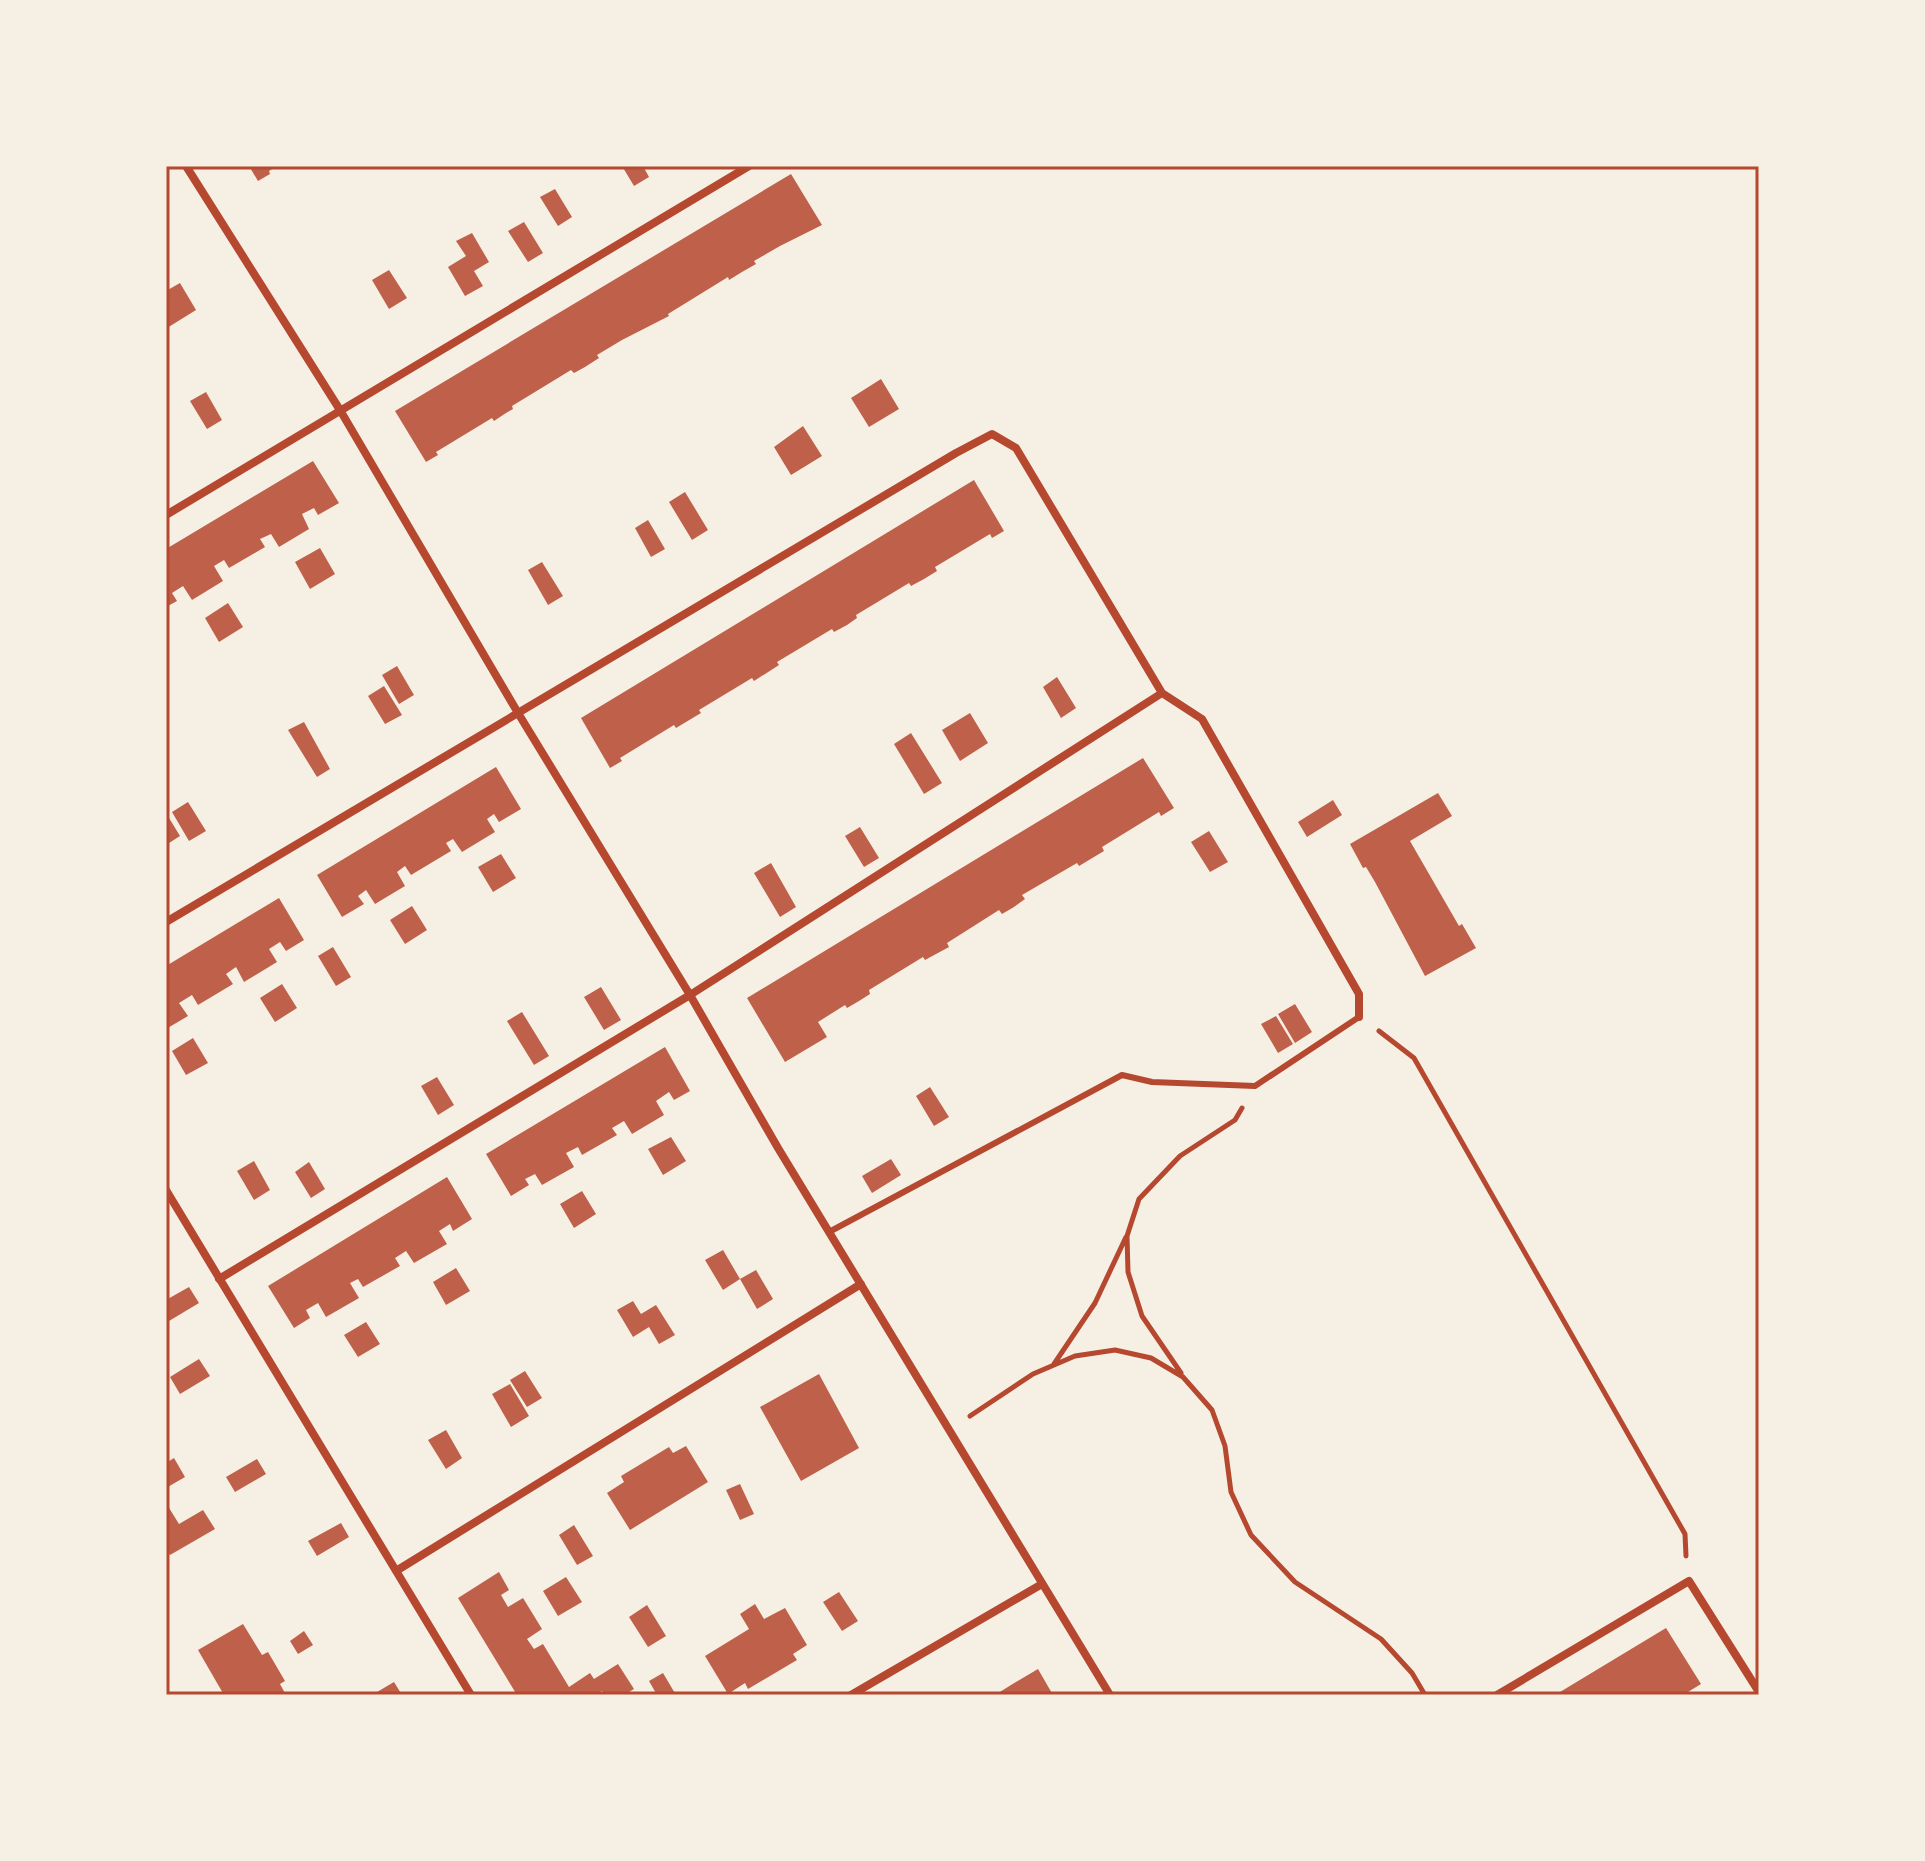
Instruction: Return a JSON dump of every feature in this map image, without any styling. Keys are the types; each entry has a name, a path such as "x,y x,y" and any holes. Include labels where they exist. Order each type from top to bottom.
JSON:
{"street":[{"path":"186,166 340,410 518,713 1110,1695"},
{"path":"166,515 749,166"},
{"path":"166,922 992,434 1016,448 1162,693 1202,719 1359,994 1359,1017"},
{"path":"219,1279 690,995 1162,693"},
{"path":"166,1190 471,1695"},
{"path":"396,1571 861,1284"},
{"path":"1497,1695 1689,1581 1759,1692"},
{"path":"851,1695 1042,1584"}],"lane":[{"path":"829,1232 1122,1075 1152,1082 1255,1086 1359,1017"}],"path":[{"path":"1359,1017 1414,1058 1685,1534 1689,1581"},
{"path":"1053,1366 1095,1303 1127,1236 1139,1199 1180,1156 1235,1120 1255,1086"},
{"path":"1127,1236 1128,1272 1142,1316 1183,1377 1212,1410 1225,1446 1231,1492 1251,1535 1295,1582 1381,1639 1412,1673 1425,1695"},
{"path":"949,1430 1033,1374 1075,1356 1115,1350 1151,1358 1183,1377"}],"building":[{"path":"249,166 277,166 258,181"},
{"path":"622,166 643,166 649,177 634,186"},
{"path":"791,174 822,225 780,246 754,261 756,264 729,280 728,277 669,316 622,340 597,355 599,358 585,367 574,373 571,370 512,406 513,409 494,421 492,418 436,452 438,455 426,462 395,411"},
{"path":"555,189 572,217 558,226 540,197"},
{"path":"524,222 543,253 528,262 508,231"},
{"path":"472,233 489,262 474,271 483,286 465,296 448,267 466,256 456,241"},
{"path":"389,270 407,298 389,309 372,280"},
{"path":"180,283 196,310 167,328 166,291"},
{"path":"881,379 899,409 869,427 851,398"},
{"path":"206,392 222,420 207,429 190,401"},
{"path":"803,426 822,456 791,475 774,447"},
{"path":"313,461 339,503 318,515 314,508 302,514 309,529 279,547 271,534 260,539 265,547 229,568 224,560 214,566 223,581 192,600 183,586 172,593 177,601 166,607 166,549"},
{"path":"974,480 1004,531 992,538 990,534 935,567 937,571 924,579 911,586 909,583 856,615 857,618 847,625 834,632 832,629 777,662 779,665 754,681 752,678 676,728 674,725 620,758 622,761 610,768 581,718"},
{"path":"685,492 708,530 692,540 669,502"},
{"path":"648,520 665,549 651,557 635,528"},
{"path":"320,548 335,574 310,589 295,562"},
{"path":"542,562 563,596 548,605 528,570"},
{"path":"228,603 243,627 219,642 205,618"},
{"path":"397,666 414,695 399,704 382,675"},
{"path":"1057,677 1076,708 1061,718 1043,687"},
{"path":"384,686 402,715 385,724 368,696"},
{"path":"970,713 988,743 960,761 942,730"},
{"path":"304,722 330,769 317,777 288,730"},
{"path":"911,733 942,783 924,794 894,744"},
{"path":"1143,758 1174,808 1161,816 1159,812 1102,847 1104,851 1022,895 1025,899 1014,907 1002,914 999,910 947,943 949,947 925,960 923,957 869,990 870,994 859,1001 847,1008 845,1005 818,1022 827,1037 785,1062 747,998"},
{"path":"496,767 521,809 499,822 494,814 487,819 495,832 462,852 453,839 446,843 451,851 411,875 405,866 397,872 405,886 375,904 366,890 358,896 364,904 342,917 317,875"},
{"path":"1438,793 1452,816 1410,841 1459,926 1462,924 1476,948 1425,976 1375,882 1350,844"},
{"path":"1333,800 1342,815 1307,837 1298,822"},
{"path":"188,802 206,831 189,841 172,812"},
{"path":"166,813 180,836 166,845"},
{"path":"860,827 879,858 864,867 845,836"},
{"path":"1209,831 1228,862 1210,872 1191,842"},
{"path":"501,854 516,878 493,892 478,867"},
{"path":"771,863 796,907 780,917 754,873"},
{"path":"279,898 304,940 286,951 280,942 269,949 277,962 244,982 236,967 226,974 233,984 198,1005 192,995 179,1003 188,1016 166,1029 166,966"},
{"path":"412,906 427,930 405,944 390,920"},
{"path":"333,947 351,977 336,986 318,956"},
{"path":"282,984 297,1008 275,1022 260,998"},
{"path":"601,987 621,1020 604,1030 584,997"},
{"path":"1295,1004 1312,1032 1295,1043 1278,1014"},
{"path":"522,1012 549,1056 534,1065 507,1021"},
{"path":"1276,1016 1293,1044 1278,1053 1261,1024"},
{"path":"193,1038 208,1063 186,1075 172,1051"},
{"path":"665,1047 690,1091 674,1100 669,1092 656,1101 664,1115 632,1134 624,1121 612,1128 617,1135 582,1155 578,1147 566,1153 574,1167 542,1185 535,1174 525,1179 529,1185 511,1196 486,1154"},
{"path":"437,1077 454,1105 438,1115 421,1086"},
{"path":"930,1087 949,1117 934,1126 916,1096"},
{"path":"671,1137 686,1161 663,1175 648,1149"},
{"path":"891,1159 901,1175 872,1193 862,1176"},
{"path":"254,1161 270,1190 254,1200 237,1171"},
{"path":"309,1162 325,1189 311,1198 295,1172"},
{"path":"447,1177 472,1219 453,1231 450,1224 439,1231 447,1244 414,1263 406,1251 395,1258 400,1266 363,1287 358,1279 350,1283 359,1298 326,1317 318,1303 306,1310 310,1318 294,1328 268,1286"},
{"path":"582,1191 596,1214 574,1228 560,1204"},
{"path":"723,1250 740,1279 723,1290 705,1260"},
{"path":"456,1268 470,1291 446,1305 433,1282"},
{"path":"756,1270 773,1299 757,1309 740,1279"},
{"path":"189,1287 199,1303 169,1321 166,1300"},
{"path":"633,1301 641,1314 656,1305 675,1335 659,1344 649,1327 633,1337 617,1310"},
{"path":"366,1322 380,1344 358,1357 344,1335"},
{"path":"199,1359 210,1376 180,1394 170,1377"},
{"path":"525,1371 542,1398 527,1407 510,1380"},
{"path":"819,1374 859,1448 801,1481 760,1407"},
{"path":"510,1384 529,1416 511,1427 492,1394"},
{"path":"446,1430 462,1458 446,1469 428,1440"},
{"path":"686,1446 708,1482 630,1530 607,1493 624,1482 621,1476 669,1447 673,1453"},
{"path":"174,1458 185,1477 166,1488 166,1463"},
{"path":"257,1459 266,1474 235,1492 226,1477"},
{"path":"740,1484 754,1514 740,1520 726,1490"},
{"path":"166,1503 179,1524 203,1510 215,1529 170,1555 166,1549"},
{"path":"341,1523 349,1537 317,1556 308,1541"},
{"path":"574,1525 593,1556 577,1565 559,1535"},
{"path":"499,1572 509,1590 501,1595 508,1607 523,1598 542,1629 527,1639 534,1649 543,1644 569,1687 590,1673 594,1679 618,1664 634,1689 624,1695 605,1695 602,1691 595,1695 517,1695 458,1598"},
{"path":"566,1577 582,1602 558,1616 543,1591"},
{"path":"839,1592 858,1621 842,1631 823,1602"},
{"path":"755,1604 764,1619 785,1608 807,1645 793,1654 797,1660 748,1689 745,1683 728,1694 705,1656 749,1629 740,1614"},
{"path":"647,1605 666,1636 648,1647 629,1617"},
{"path":"243,1624 262,1655 268,1652 285,1681 280,1684 286,1695 224,1695 198,1650"},
{"path":"1666,1628 1701,1684 1683,1695 1555,1695"},
{"path":"304,1631 313,1645 298,1654 290,1641"},
{"path":"1038,1669 1053,1695 995,1695 1011,1685"},
{"path":"663,1673 676,1695 657,1695 649,1681"},
{"path":"394,1682 402,1695 372,1695"}]}
